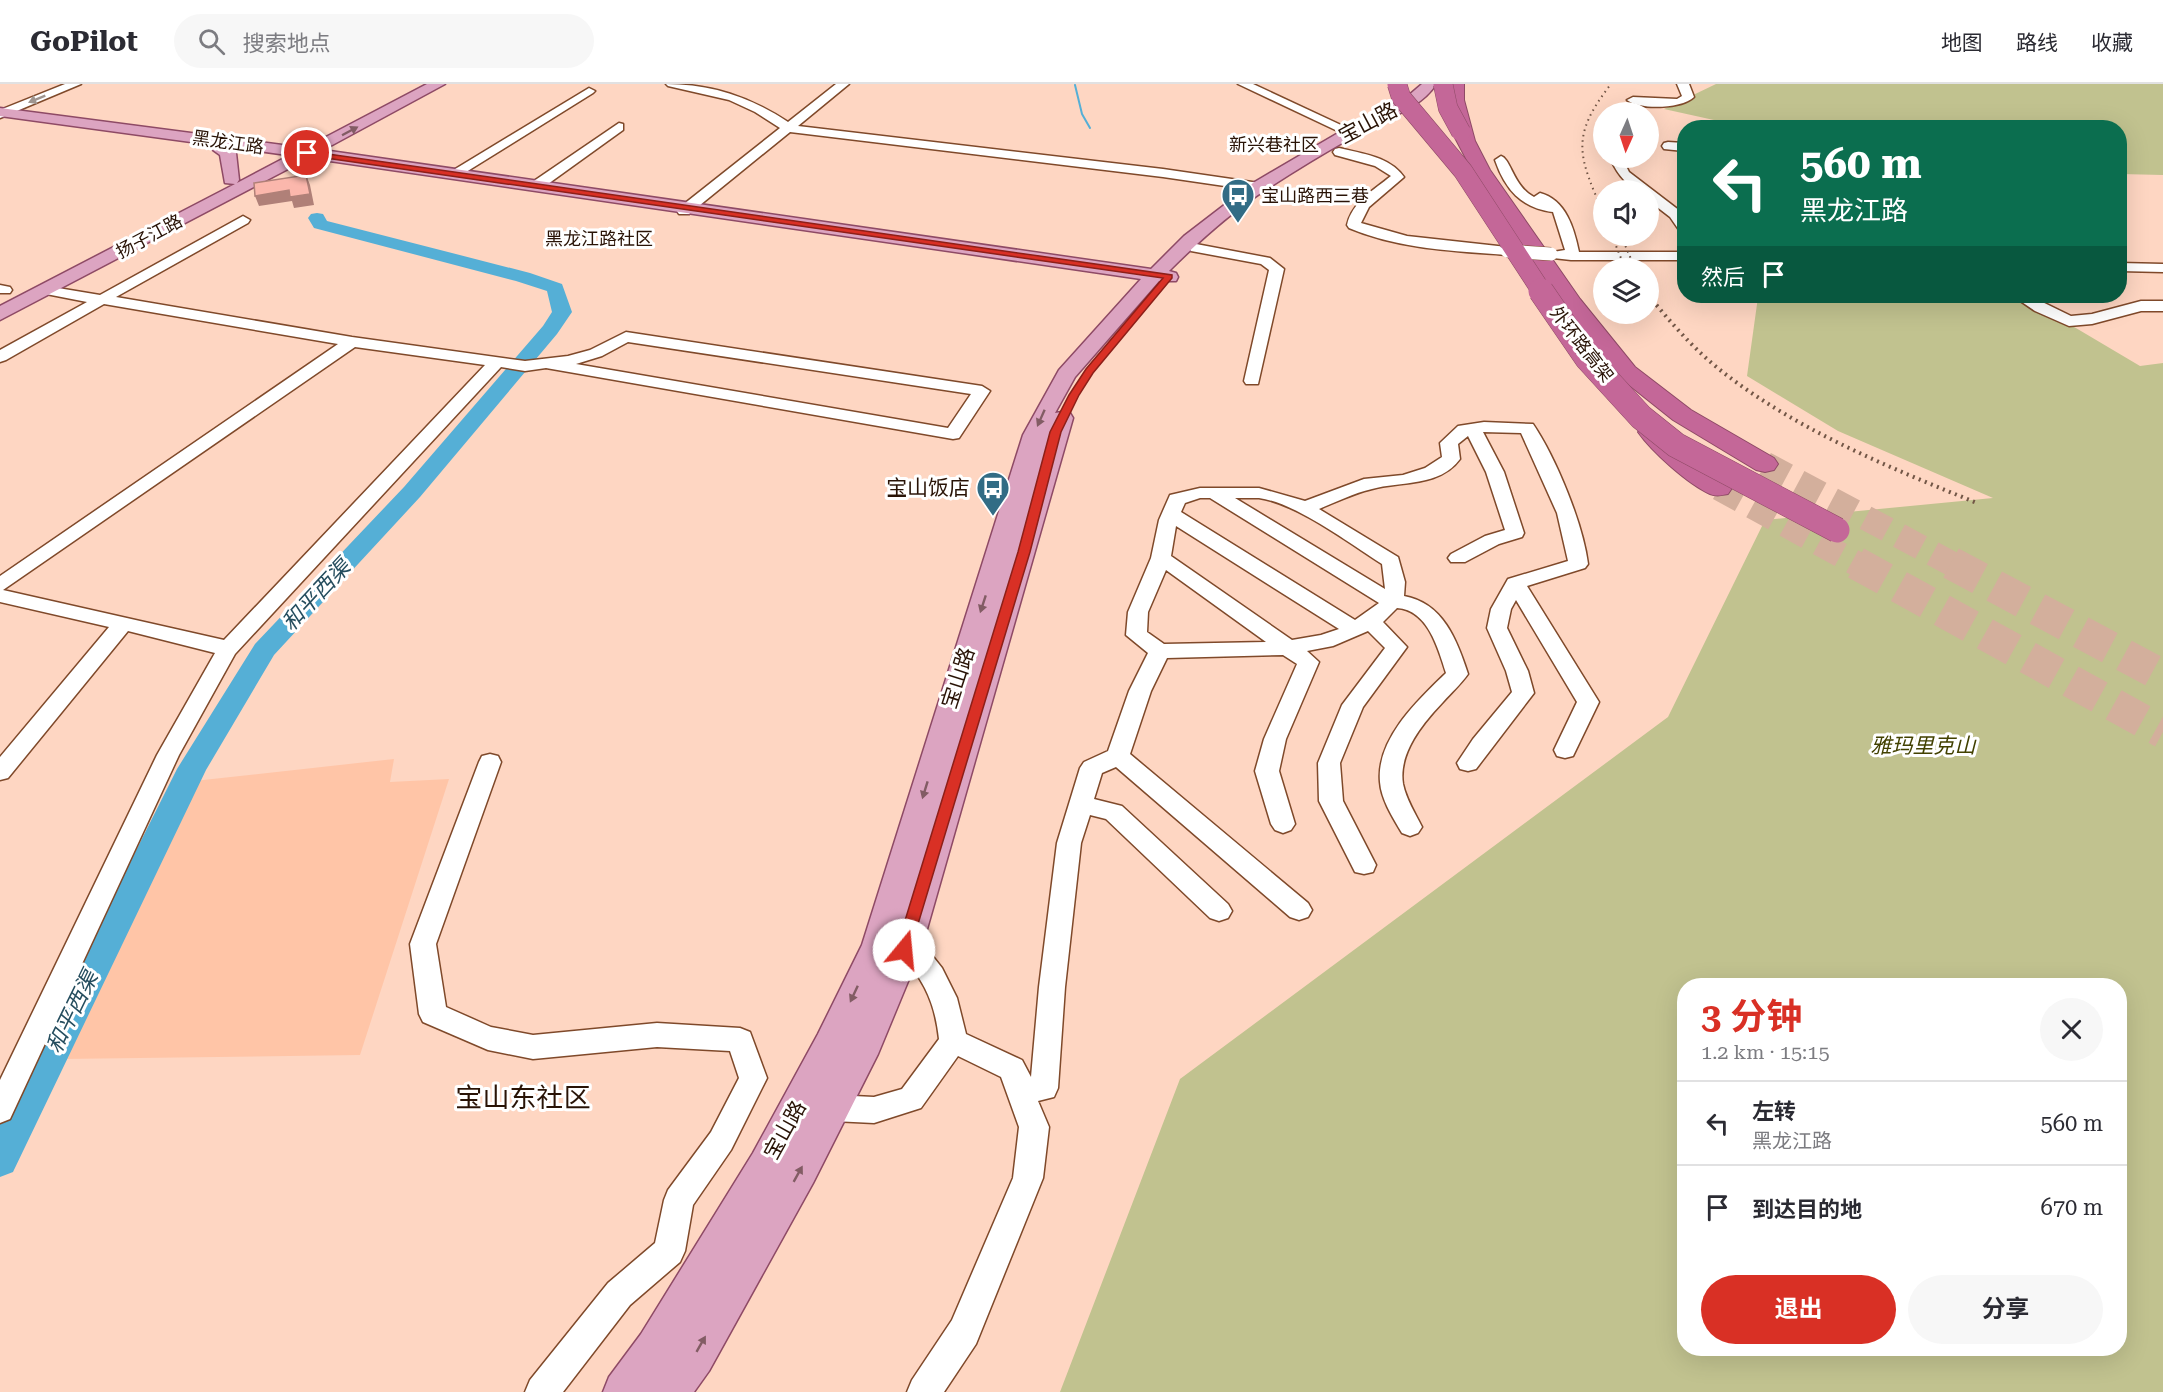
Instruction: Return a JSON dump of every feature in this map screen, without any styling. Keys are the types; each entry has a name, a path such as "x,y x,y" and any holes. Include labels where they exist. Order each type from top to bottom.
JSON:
{"highway":[{"name":"外环路高架","path":"1397,84 1401,97 1463,171 1587,358 1641,417 1676,445 1844,525 1688,437 1626,385 1600,356 1511,233 1470,168 1414,103 1404,84"},
{"path":"1419,84 1417,93 1457,135"},
{"path":"1430,84 1434,108 1457,135 1572,304 1626,372 1682,415 1766,464"},
{"path":"1443,84 1466,170 1603,373 1636,416 1688,468 1719,488"},
{"path":"1456,84 1457,135"}],"main road":[{"path":"292,154 415,84"},
{"path":"292,154 438,84"},
{"name":"宝山路","path":"624,1392 656,1349 766,1164 830,1046 878,945 1034,435 1066,374 1131,303 1168,269 1214,233 1345,142 1424,92 1430,84"},
{"name":"宝山路","path":"669,1392 694,1356 800,1171 860,1054 906,941 1024,552 1056,432 1074,395 1089,371 1190,240 1258,188 1439,95 1443,84"},
{"name":"黑龙江路","path":"1,114 219,147 292,154 338,163 687,209"},
{"name":"黑龙江路","path":"1,114 453,174 1120,272 1168,269"},
{"path":"219,147 228,153 231,180"},
{"name":"扬子江路","path":"0,314 265,174 292,154"},
{"name":"扬子江路","path":"1,294 60,272 231,180 292,154"},
{"path":"265,174 290,168 338,163"},
{"path":"1131,303 1128,287 1120,272 1144,267 1168,269"}],"street":[{"path":"1,114 75,84"},
{"path":"672,84 713,90 740,98 788,128 1163,173 1258,188"},
{"path":"687,209 843,84"},
{"path":"1244,84 1394,171 1398,177 1361,208 1354,219 1354,225 1366,232 1421,242 1506,251 1571,256 1677,256"},
{"path":"1632,102 1636,96 1680,102 1688,97 1683,84"},
{"path":"453,174 589,91"},
{"path":"536,186 619,127"},
{"path":"1668,146 1677,147"},
{"path":"1501,160 1509,184 1526,200 1559,210"},
{"path":"1621,168 1624,174 1632,180"},
{"path":"1540,197 1559,210 1572,250 1571,256"},
{"path":"1659,202 1677,217"},
{"path":"0,357 243,220"},
{"path":"1168,269 1265,261 1277,269 1252,381"},
{"path":"2127,267 2163,268"},
{"path":"46,290 352,342 525,366 547,364 596,353 626,337 982,391 953,434 547,364"},
{"path":"2032,303 2069,321 2092,319 2141,306 2163,306"},
{"path":"0,585 352,342"},
{"path":"0,1110 168,755 227,650 499,361"},
{"path":"1304,508 1370,483 1404,480 1431,472 1451,459 1449,442 1464,430 1527,428 1554,487 1578,550 1578,564 1515,583 1501,609 1497,628 1517,671 1523,693 1477,748 1468,763"},
{"path":"1458,558 1492,540 1515,533 1495,472 1473,429"},
{"path":"1200,493 1213,493 1259,493 1287,500 1304,508 1391,561 1396,588 1391,601 1363,626 1341,637 1290,647 1160,651 1136,636 1138,612 1161,558 1170,514 1177,500 1200,493"},
{"path":"1213,493 1391,601 1404,600 1428,612 1449,648 1457,674 1421,714 1393,754 1390,782 1410,827"},
{"path":"1170,514 1397,647 1388,663 1353,705 1329,763 1331,801 1364,865"},
{"path":"1161,558 1290,647 1308,662 1275,739 1267,771 1283,824"},
{"path":"1515,583 1588,702 1565,750"},
{"path":"0,596 214,644 227,650"},
{"path":"0,772 123,624"},
{"path":"1020,1090 1044,1088 1052,987 1069,843 1092,768 1118,756 1140,691 1160,651"},
{"path":"1118,756 1299,910"},
{"path":"490,762 423,944 433,1014 488,1038 533,1047 657,1035 740,1040 753,1078 721,1141 679,1200 669,1251 619,1294 542,1392"},
{"path":"1081,804 1114,812 1219,911"},
{"path":"833,1108 873,1110 911,1099 953,1041 951,1014 936,978 906,941"},
{"path":"924,1392 964,1332 1004,1240 1028,1178 1034,1127 1012,1069 953,1041"}],"shaded area":[{"path":"394,759 390,782 449,779 360,1055 61,1059 194,781"}],"green space":[{"path":"1716,84 2163,84 2163,175 2127,174 2127,120 1714,120 1664,109"},
{"name":"雅玛里克山","path":"1757,303 2034,303 2140,366 2163,363 2163,1392 1060,1392 1180,1079 1668,717 1765,520 1993,498 1838,431 1747,376"}],"building":[{"path":"306,175 310,194 290,197 289,190 255,196 254,183"}],"waterway":[{"path":"1075,85 1082,114 1090,128"},
{"name":"和平西渠","path":"0,1160 192,769 264,650 412,492 550,330 562,312 555,288 523,277 320,224 317,218"}],"tunnel":[{"path":"1765,464 1954,565"},
{"path":"1719,488 1859,565"},
{"path":"1856,563 2163,732"},
{"path":"1951,563 2163,676"}],"railway":[{"path":"1593,187 1584,162 1582,148 1584,134 1589,119 1611,84"},
{"path":"1616,246 1621,258"},
{"path":"1625,246 1631,258"},
{"path":"1659,307 1714,365 1775,408 1807,427 1874,460 1977,503"}],"place":[{"name":"宝山路西三巷","path":"1238,224"},
{"name":"宝山饭店","path":"993,517"}],"district":[{"name":"新兴巷社区","path":"1274,144"},
{"name":"黑龙江路社区","path":"599,238"},
{"name":"宝山东社区","path":"523,1098"}],"route":[{"path":"307,153 1169,276 1138,310 1089,371 1056,432 1024,552 904,950"}]}
